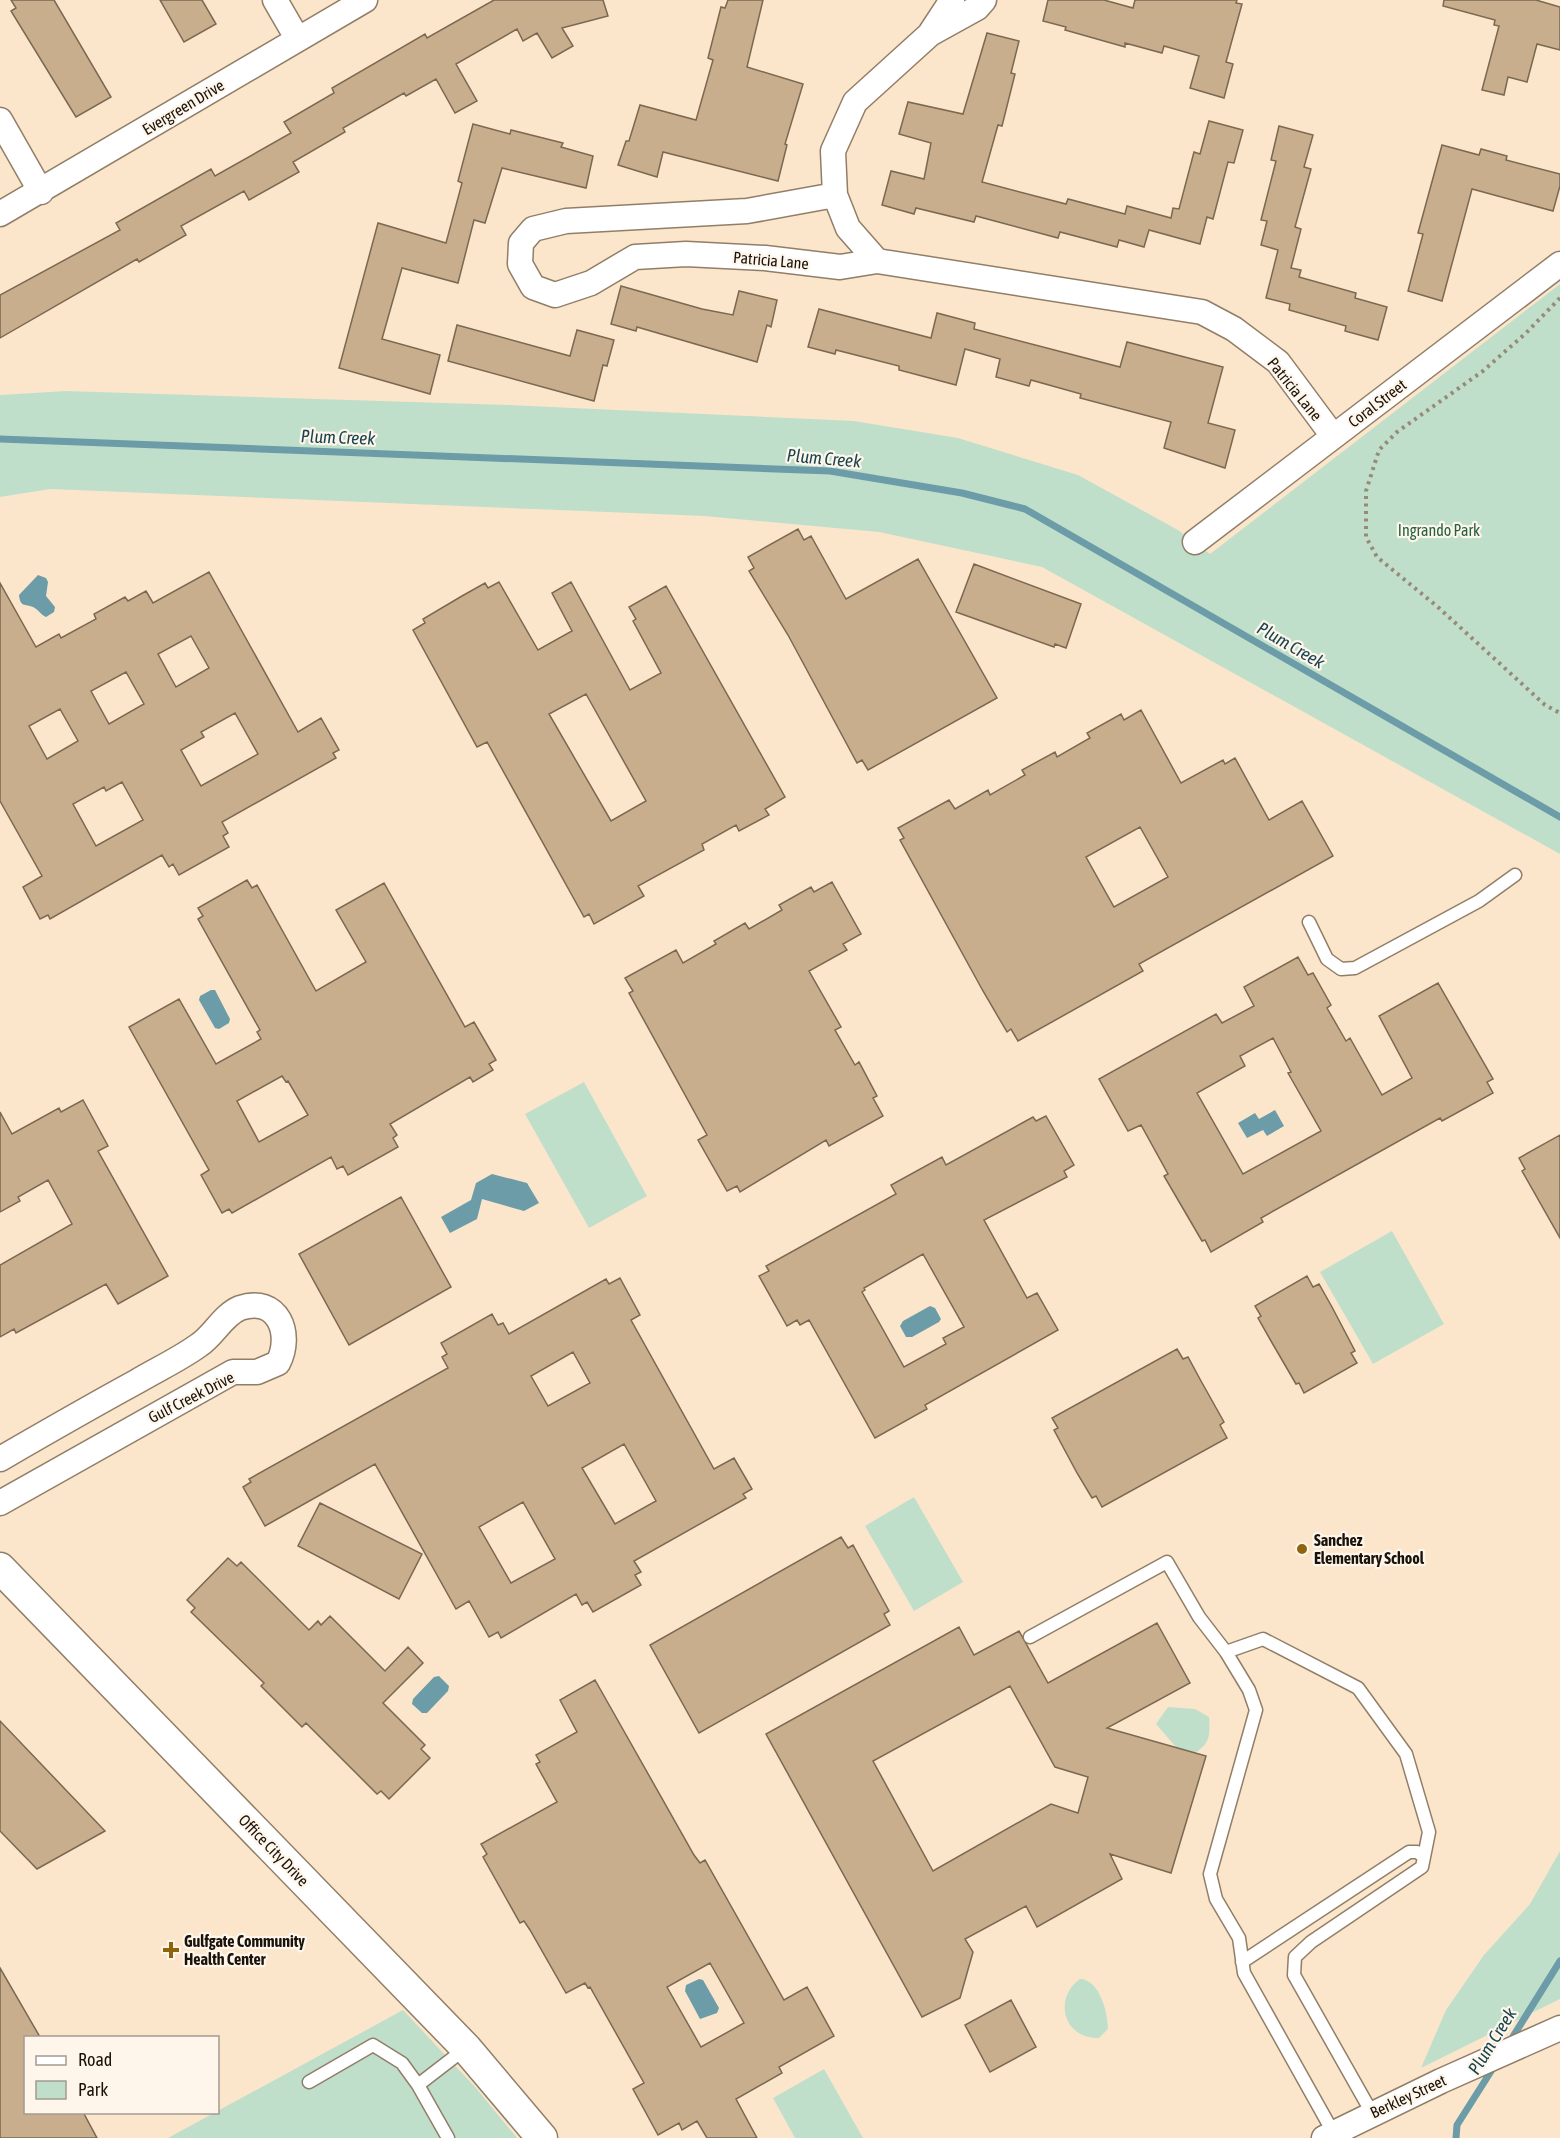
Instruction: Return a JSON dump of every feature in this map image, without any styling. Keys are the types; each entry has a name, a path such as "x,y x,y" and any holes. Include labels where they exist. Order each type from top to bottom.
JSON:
{"street":[{"path":"275,0 297,38"},
{"name":"Evergreen Drive","path":"0,214 365,0"},
{"path":"930,34 952,0"},
{"path":"877,261 848,228 835,195 834,151 855,102 930,34 977,8 984,0"},
{"path":"0,120 41,192"},
{"name":"Patricia Lane","path":"835,195 747,211 566,221 533,229 521,243 520,264 533,287 555,295 591,283 635,257 686,254 765,258 840,267 877,261 1058,292 1202,312 1234,329 1278,362 1333,436"},
{"name":"Coral Street","path":"1195,542 1560,264"},
{"name":"Gulf Creek Drive","path":"0,1459 200,1345 238,1309 257,1305 272,1311 281,1324 285,1338 285,1351 278,1364 257,1371 233,1372 0,1503"},
{"name":"Office City Drive","path":"0,1568 466,2048 542,2138"},
{"name":"Berkley Street","path":"1329,2135 1440,2081 1552,2032"}],"lane":[{"path":"1309,922 1327,959 1341,969 1355,968 1479,901 1515,875"},
{"path":"1030,1637 1167,1562 1199,1617 1226,1652 1249,1690 1256,1710 1210,1874 1216,1899 1239,1938 1244,1973 1329,2135"},
{"path":"1226,1652 1263,1639 1358,1688 1406,1754 1430,1832 1422,1867 1311,1942 1295,1957 1294,1975 1372,2113"},
{"path":"1242,1962 1409,1852 1417,1852 1423,1856"},
{"path":"309,2082 373,2045 402,2063 418,2085 448,2138"},
{"path":"418,2085 466,2048"}],"path":[{"path":"1560,298 1526,333 1483,371 1397,432 1379,450 1366,491 1366,537 1377,557 1439,608 1545,705 1560,713"}],"green space":[{"name":"Ingrando Park","path":"1560,284 1560,854 1042,567 879,532 704,516 50,489 0,497 0,395 66,391 508,405 854,421 958,438 1078,475 1178,530 1210,554"},
{"path":"584,1082 647,1196 589,1228 525,1114"},
{"path":"1392,1231 1444,1324 1373,1364 1320,1272"},
{"path":"914,1497 963,1582 914,1611 865,1526"},
{"path":"1168,1707 1195,1709 1209,1717 1207,1742 1195,1753 1176,1747 1156,1724"},
{"path":"1560,1851 1560,1999 1421,2068 1446,2010 1484,1955 1530,1904"},
{"path":"1080,1979 1092,1984 1104,2006 1108,2029 1099,2038 1087,2037 1077,2032 1070,2025 1066,2016 1067,1996"},
{"path":"403,2010 476,2088 517,2138 168,2138 212,2114 219,2114 219,2110"},
{"path":"824,2069 863,2138 795,2138 773,2098"}],"water":[{"path":"38,575 46,578 48,582 46,596 55,607 54,612 46,617 35,608 23,604 19,595"},
{"path":"215,990 230,1019 229,1023 219,1029 215,1028 199,1000 200,996"},
{"path":"1275,1110 1284,1126 1267,1136 1263,1130 1247,1138 1238,1123 1255,1113 1259,1119"},
{"path":"492,1174 527,1183 539,1203 524,1211 482,1199 477,1219 450,1233 441,1217 471,1200 476,1183"},
{"path":"930,1306 935,1308 941,1319 939,1322 912,1337 906,1337 900,1326 903,1321"},
{"path":"439,1676 449,1686 448,1691 427,1713 422,1713 412,1704 413,1699 434,1677"},
{"path":"699,1979 703,1980 719,2008 717,2013 700,2019 685,1991 686,1985"}],"building":[{"path":"11,0 54,0 111,97 76,117 11,11 16,8"},
{"path":"160,0 202,0 216,24 184,42"},
{"path":"494,0 603,0 608,16 562,28 573,46 552,58 537,33 523,41 517,29 456,64 477,101 455,113 436,79 406,96 404,93 343,128 345,132 293,162 299,172 249,200 244,191 181,226 186,235 139,262 137,259 0,338 0,295 120,230 116,223 211,169 215,176 291,133 284,122 334,93 332,88 425,34 427,38"},
{"path":"728,0 763,0 747,67 803,84 785,144 787,145 778,181 663,152 657,177 618,165 626,141 629,141 640,105 696,120 713,60 708,58 721,7 725,8"},
{"path":"1048,0 1104,0 1133,8 1135,0 1237,0 1236,3 1242,4 1226,62 1233,64 1224,98 1190,88 1199,56 1164,46 1162,53 1125,43 1125,47 1065,30 1066,27 1043,21"},
{"path":"1444,0 1536,0 1560,7 1560,50 1537,44 1527,82 1508,77 1504,95 1482,90 1499,26 1494,25 1495,20 1443,6"},
{"path":"987,33 1019,41 1011,73 1015,74 1002,126 998,125 982,182 1066,204 1068,199 1125,214 1127,206 1171,218 1173,208 1179,209 1194,152 1200,154 1209,121 1243,130 1234,163 1228,162 1213,219 1207,217 1200,244 1149,230 1144,247 1119,240 1117,247 1060,232 1058,238 976,216 974,222 916,208 914,214 882,205 891,171 924,179 931,143 899,134 908,102 963,114"},
{"path":"473,124 510,134 511,130 563,143 561,147 593,156 586,188 502,168 485,223 474,220 458,283 402,268 382,339 440,355 430,394 339,368 378,223 446,243 462,183 458,181"},
{"path":"1279,126 1313,135 1304,167 1311,169 1295,227 1301,229 1291,268 1301,270 1299,277 1356,293 1355,298 1387,307 1378,340 1345,331 1346,326 1289,310 1290,304 1266,298 1278,250 1261,245 1267,221 1261,220 1276,161 1271,160"},
{"path":"1442,145 1479,155 1481,149 1507,156 1506,160 1560,174 1560,186 1553,211 1472,189 1442,301 1408,291 1423,234 1418,233"},
{"path":"621,286 702,309 733,315 739,291 777,300 771,327 767,325 757,362 637,327 636,331 611,324"},
{"path":"819,309 931,338 937,313 975,323 974,329 1120,367 1127,342 1223,367 1208,423 1235,430 1225,468 1164,448 1171,422 1080,398 1081,394 1031,380 1029,386 996,377 1000,359 965,349 956,385 899,370 899,366 836,350 835,354 808,347"},
{"path":"457,325 570,356 577,330 614,340 607,366 603,365 594,401 448,361"},
{"path":"798,529 804,540 811,536 846,599 918,559 997,698 868,770 862,760 857,763 788,635 749,571 754,568 748,557"},
{"path":"974,564 1081,604 1066,648 1055,644 1054,647 956,612"},
{"path":"209,572 298,732 321,718 339,750 333,753 336,758 222,822 228,833 223,836 229,847 179,875 173,864 169,867 162,855 50,919 48,915 40,919 23,887 42,876 0,801 0,583 36,647 59,634 61,638 96,619 94,614 125,597 128,601 146,591 153,603","holes":["191,636 209,668 176,687 158,654","126,672 144,704 109,724 91,691","60,709 78,741 47,759 29,726","235,713 258,754 201,786 181,750 204,737 201,732","122,782 143,820 96,846 73,804 104,787 106,791"]},
{"path":"499,582 538,650 572,631 552,593 571,582 630,690 661,673 633,621 636,619 629,607 666,586 785,797 765,809 769,815 739,831 736,825 702,844 704,850 638,886 644,896 594,924 589,914 584,917 487,742 477,747 413,630 425,623 423,619 485,583 488,588","holes":["586,694 646,801 611,821 549,714"]},
{"path":"1141,710 1181,783 1223,760 1225,764 1235,758 1269,820 1302,801 1333,856 1139,964 1143,971 1018,1041 1011,1029 1007,1032 983,991 900,840 904,838 898,828 949,800 955,809 988,790 990,795 1025,775 1022,770 1055,752 1057,757 1090,738 1087,733 1121,714 1124,720","holes":["1140,827 1168,877 1114,907 1086,857"]},
{"path":"247,880 252,888 257,885 316,991 366,962 336,910 384,883 465,1027 474,1022 496,1060 489,1064 493,1070 473,1082 470,1077 390,1124 397,1135 393,1138 398,1147 348,1175 343,1166 337,1169 331,1157 232,1213 229,1209 222,1213 201,1175 209,1170 129,1027 179,999 216,1064 261,1039 257,1032 260,1030 198,919 203,916 198,908","holes":["282,1076 286,1082 288,1081 308,1115 259,1142 237,1101"]},
{"path":"832,882 861,934 843,944 847,950 809,971 841,1027 835,1030 855,1065 859,1062 877,1096 873,1098 883,1116 829,1146 826,1140 740,1192 737,1186 727,1191 698,1140 707,1135 629,993 633,991 625,978 676,950 683,963 716,944 714,941 745,923 749,929 782,910 779,905 811,887 814,892"},
{"path":"1298,957 1308,975 1313,973 1331,1005 1327,1008 1346,1041 1350,1038 1382,1095 1412,1078 1379,1016 1438,983 1493,1079 1487,1082 1493,1093 1442,1121 1440,1118 1261,1218 1263,1222 1211,1252 1205,1240 1202,1241 1164,1176 1168,1174 1141,1125 1128,1131 1099,1079 1216,1014 1222,1023 1254,1006 1244,987","holes":["1273,1038 1291,1072 1288,1073 1321,1131 1243,1174 1197,1093 1245,1066 1240,1056"]},
{"path":"83,1100 108,1146 98,1151 168,1276 118,1304 106,1284 16,1333 14,1329 0,1337 0,1265 72,1224 48,1180 18,1197 20,1201 0,1212 0,1112 12,1134 59,1108 61,1112"},
{"path":"1046,1116 1074,1165 1064,1171 1067,1177 984,1220 1027,1298 1037,1293 1058,1330 925,1405 927,1409 875,1438 809,1320 800,1325 797,1320 787,1326 759,1276 769,1271 766,1266 896,1194 891,1185 942,1157 946,1165 1033,1117 1036,1121","holes":["923,1254 964,1327 943,1338 946,1344 904,1367 862,1292 864,1288"]},
{"path":"1560,1135 1560,1238 1522,1171 1525,1169 1519,1158"},
{"path":"401,1197 451,1287 349,1345 299,1254"},
{"path":"1307,1276 1313,1287 1319,1284 1355,1351 1351,1353 1357,1363 1304,1393 1299,1383 1296,1384 1258,1318 1261,1316 1255,1306"},
{"path":"620,1278 640,1315 631,1320 714,1469 734,1458 752,1489 743,1494 746,1498 634,1561 641,1572 635,1575 641,1585 593,1612 587,1602 582,1605 576,1594 501,1638 498,1632 489,1637 469,1601 456,1609 375,1464 265,1526 243,1487 251,1482 249,1479 448,1368 442,1357 447,1354 441,1343 492,1314 498,1325 503,1323 509,1334 606,1279 609,1284","holes":["573,1352 590,1383 548,1406 531,1376","624,1444 656,1501 615,1524 582,1468","523,1502 555,1559 511,1583 479,1527"]},
{"path":"1177,1349 1183,1359 1188,1357 1224,1422 1220,1425 1227,1438 1102,1507 1096,1496 1092,1498 1077,1473 1054,1430 1058,1428 1052,1418"},
{"path":"320,1503 422,1554 399,1599 298,1546"},
{"path":"841,1537 848,1548 853,1545 889,1611 884,1614 890,1625 699,1733 650,1645"},
{"path":"228,1558 237,1566 241,1562 309,1630 318,1621 321,1625 330,1616 385,1671 408,1647 423,1663 383,1703 425,1745 421,1749 430,1758 389,1799 381,1791 377,1794 306,1723 302,1727 261,1686 264,1683 191,1612 195,1608 187,1600"},
{"path":"1157,1623 1190,1683 1107,1728 1206,1756 1171,1873 1110,1854 1122,1879 1037,1927 1026,1906 965,1939 973,1952 960,1998 922,2017 766,1734 959,1627 974,1655 1019,1631 1048,1683","holes":["1010,1686 1055,1767 1088,1777 1078,1813 1051,1804 933,1871 873,1761"]},
{"path":"595,1680 694,1855 700,1863 705,1860 784,2000 807,1987 834,2036 779,2067 782,2073 736,2099 757,2138 707,2138 697,2121 682,2130 679,2123 658,2135 633,2089 644,2083 590,1987 588,1988 585,1983 566,1993 530,1930 524,1921 520,1923 483,1857 487,1854 481,1844 557,1802 536,1764 540,1762 536,1755 577,1732 560,1700","holes":["710,1963 744,2023 701,2047 667,1987"]},
{"path":"0,1721 105,1831 37,1869 0,1831"},
{"path":"0,1968 39,2036 24,2036 24,2114 84,2114 97,2138 0,2138"},
{"path":"1011,2000 1036,2047 990,2072 965,2025"}],"waterway":[{"name":"Plum Creek","path":"0,439 830,471 962,493 1025,509 1560,817"},
{"name":"Plum Creek","path":"1509,2043 1560,1961"},
{"name":"Plum Creek","path":"1456,2138 1457,2125 1495,2065"}],"place":[{"name":"Sanchez Elementary School","path":"1302,1549"},
{"name":"Gulfgate Community Health Center","path":"171,1950"}]}
